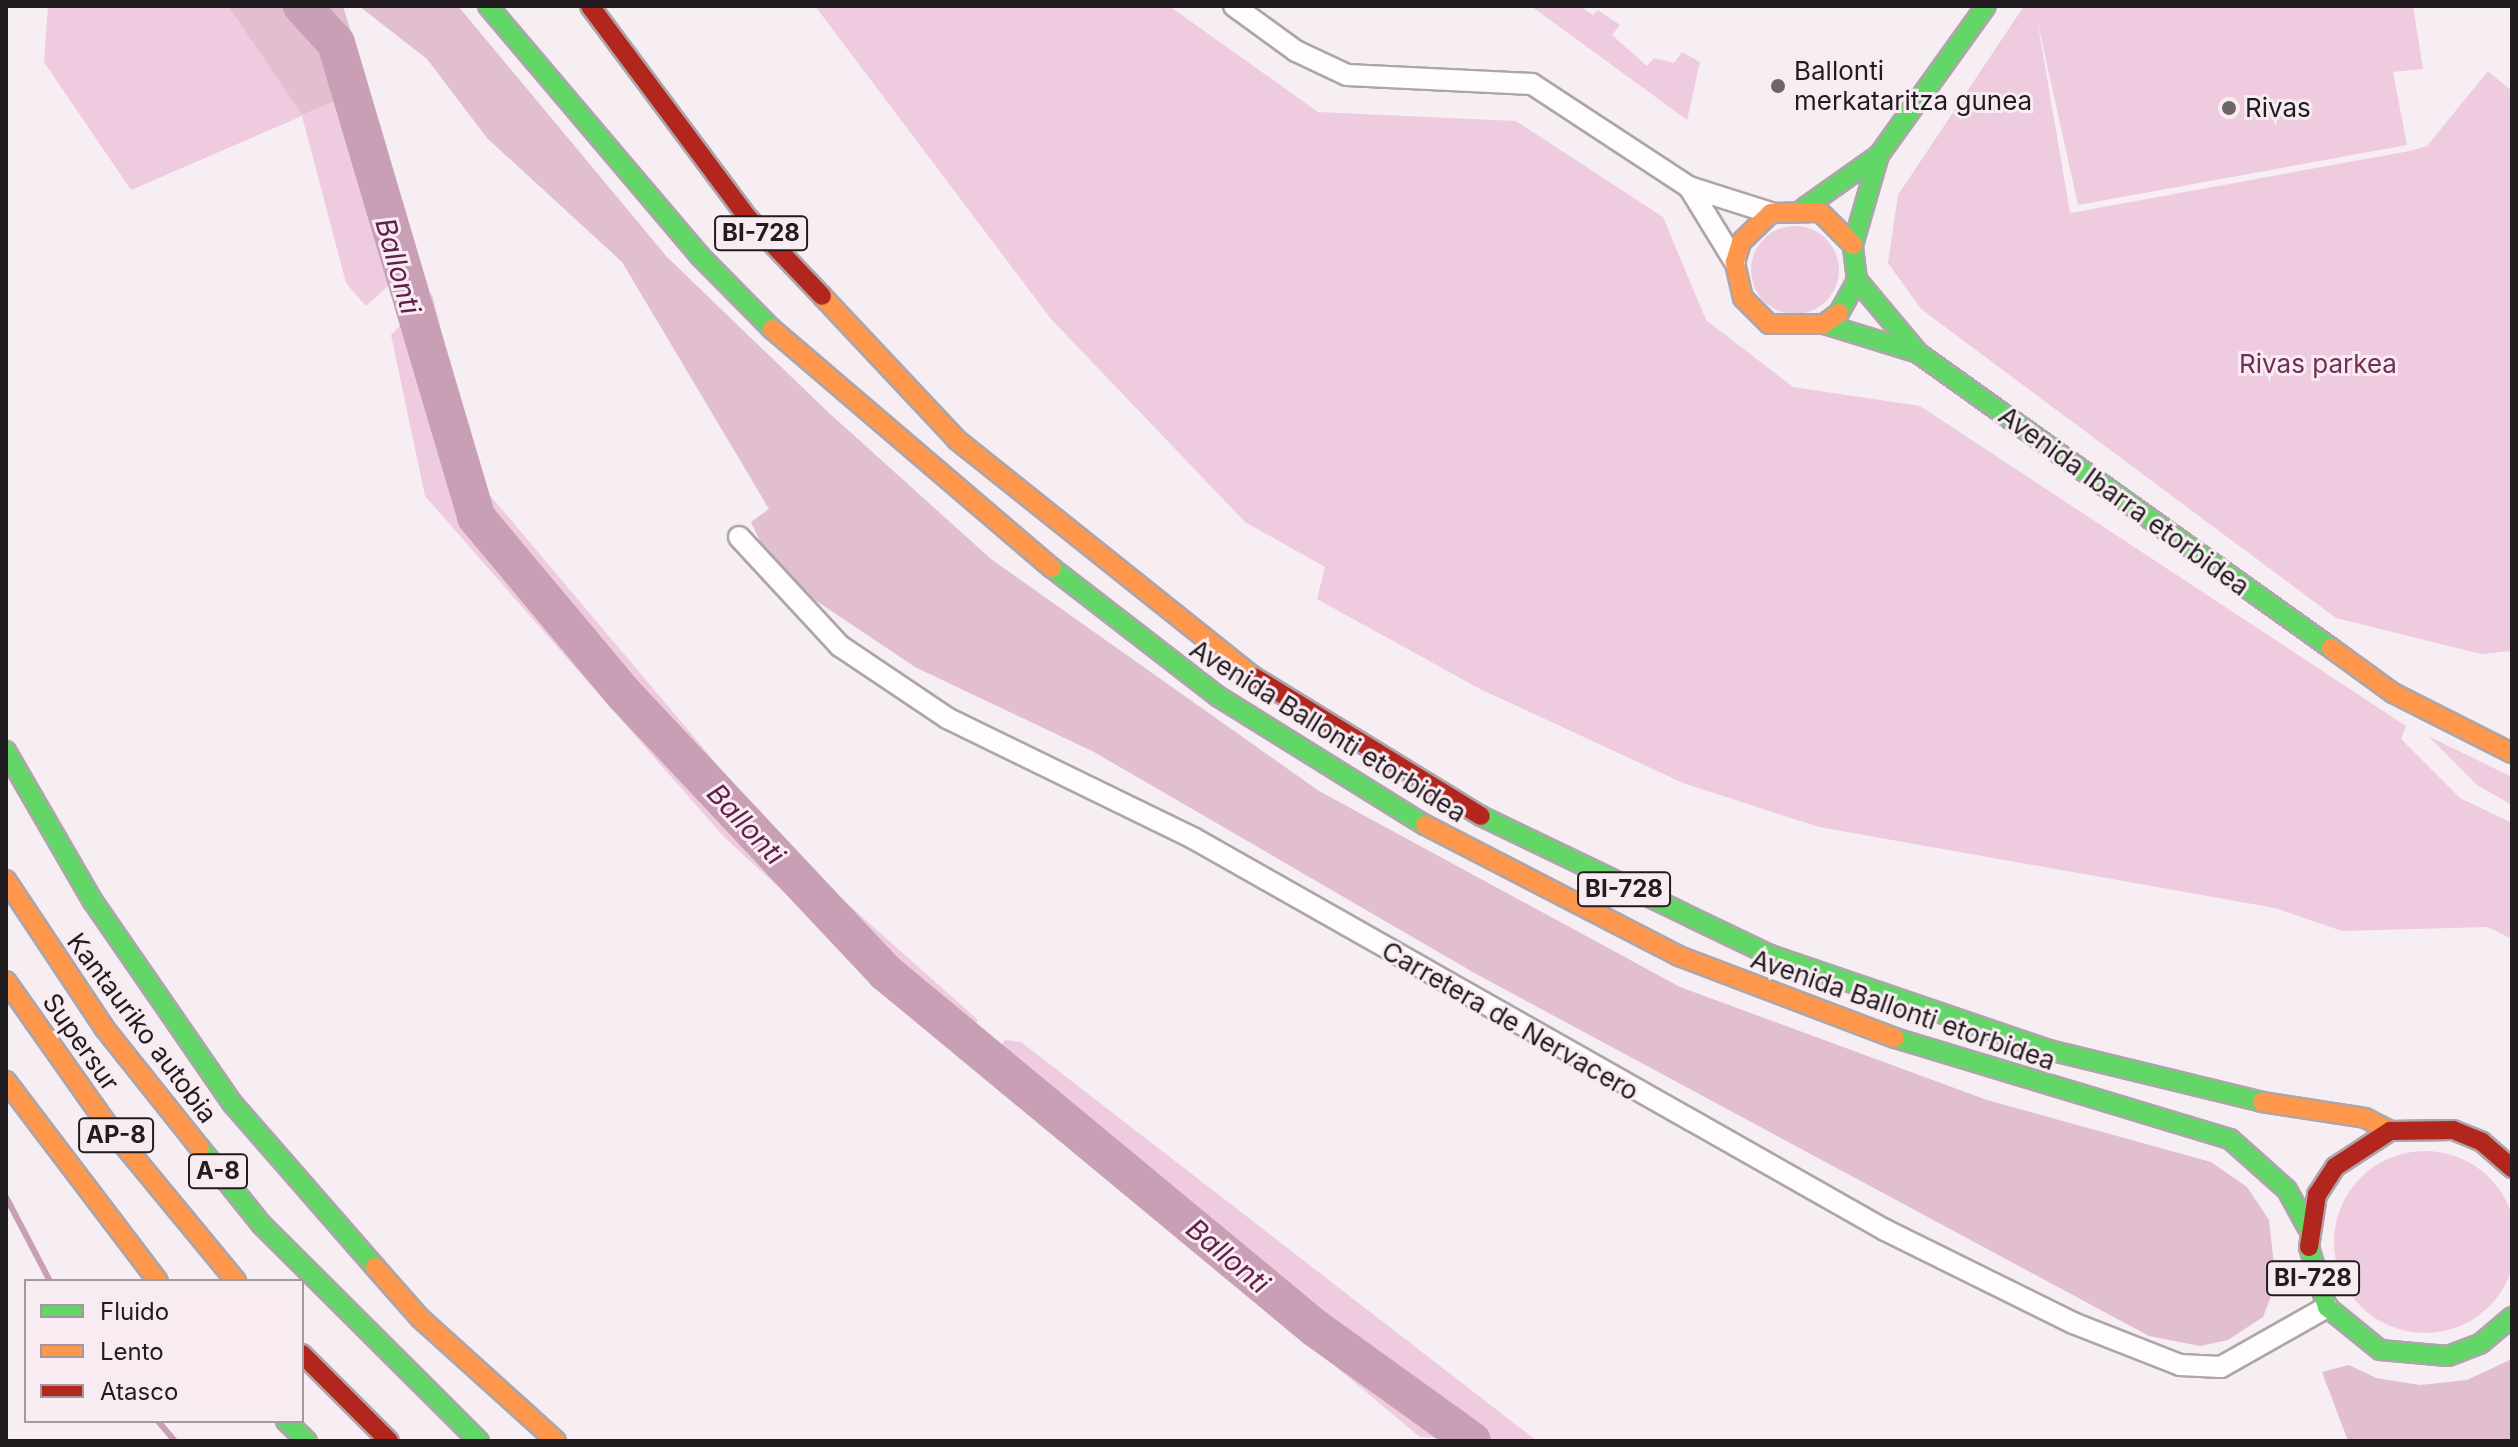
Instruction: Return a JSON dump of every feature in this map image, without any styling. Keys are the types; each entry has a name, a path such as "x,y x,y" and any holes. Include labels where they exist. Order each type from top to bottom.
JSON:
{"main road":[{"name":"Avenida Ballonti etorbidea","path":"488,6 700,256 780,337 1091,602 1219,697 1388,806 1679,956 1928,1051 2230,1139 2287,1190 2308,1228"},
{"name":"Avenida Ballonti etorbidea","path":"590,6 749,219 957,440 1194,635 1303,711 1480,817 1784,960 2049,1050 2247,1100 2365,1118 2390,1131"},
{"path":"1735,262 1747,233 1771,213 1804,208 1879,155 1986,6"},
{"path":"1824,324 1851,298 1857,280 1853,245 1879,155"},
{"path":"1804,208 1834,220 1853,245"},
{"name":"Avenida Ibarra etorbidea","path":"1735,262 1739,289 1754,313 1787,329 1824,324 1918,353"},
{"name":"Avenida Ibarra etorbidea","path":"1857,280 1918,353 2329,649 2455,730 2512,753"},
{"path":"6,751 92,900 232,1103 420,1318 556,1441"},
{"name":"Kantauriko autobia","path":"6,880 105,1029 251,1212 479,1441"},
{"name":"Supersur","path":"6,981 109,1127 234,1279"},
{"path":"6,1081 156,1279"},
{"name":"BI-728","path":"2510,1164 2453,1130 2390,1131 2335,1167 2308,1228 2308,1255 2327,1307 2360,1338 2413,1358 2480,1344 2512,1317"},
{"path":"304,1356 389,1441"},
{"path":"445,1410 489,1441"},
{"path":"288,1423 307,1441"}],"street":[{"path":"1234,6 1296,51 1347,75 1532,84 1689,187 1771,213"},
{"name":"Avenida Ibarra etorbidea","path":"1689,187 1735,262"},
{"name":"Carretera de Nervacero","path":"739,537 840,646 947,718 1167,824 1885,1230 2073,1323 2180,1365 2221,1367 2327,1307"}],"green space":[{"path":"48,6 228,6 302,115 368,87 399,197 396,232 419,258 366,306 346,283 302,116 131,190 44,62"},
{"path":"815,6 1169,6 1318,112 1516,121 1663,217 1706,320 1793,387 1920,406 2406,726 2401,739 2460,798 2512,823 2512,939 2488,927 2342,931 2275,908 1819,827 1683,783 1480,689 1317,599 1325,567 1245,522 1051,319"},
{"path":"1531,6 1580,6 1593,15 1598,10 1620,25 1612,35 1647,66 1654,58 1674,63 1682,52 1700,62 1687,120"},
{"name":"Rivas parkea","path":"2024,6 2413,6 2423,69 2393,72 2407,145 2078,205 2037,19 2070,213 2410,151 2427,146 2488,71 2512,91 2512,651 2481,654 2336,618 1921,309 1888,263 1898,195"},
{"path":"1795,226 1812,229 1826,239 1836,253 1839,270 1836,287 1826,301 1812,311 1795,314 1778,311 1764,301 1754,287 1751,270 1754,253 1764,239 1778,229"},
{"path":"432,293 478,481 796,858 978,1020 956,1050 724,837 425,496 391,335"},
{"path":"2428,736 2512,777 2512,805 2477,785"},
{"path":"1005,1040 1021,1042 1537,1441 1420,1437 984,1073"},
{"path":"2425,1151 2460,1158 2476,1166 2489,1178 2501,1191 2509,1207 2516,1242 2509,1277 2501,1293 2489,1306 2476,1318 2460,1326 2425,1333 2390,1326 2374,1318 2361,1306 2349,1293 2341,1277 2334,1242 2341,1207 2349,1191 2361,1178 2374,1166 2390,1158"}],"shaded area":[{"path":"228,6 343,6 368,87 302,115"},
{"path":"359,6 458,6 667,257 828,412 991,559 1319,791 1680,987 1987,1100 2211,1162 2247,1187 2269,1220 2276,1283 2263,1317 2228,1340 2200,1346 2149,1336 1478,975 1094,752 915,667 800,590 761,543 751,522 769,509 622,262 487,138 427,59"},
{"path":"2512,1359 2512,1441 2348,1441 2322,1372 2349,1365 2376,1378 2420,1385 2467,1380"}],"waterway":[{"name":"Ballonti","path":"302,6 336,43 476,517 625,695 885,972 1315,1328 1472,1441"},
{"path":"6,1197 49,1279"},
{"path":"160,1423 175,1441"}],"traffic: fast":[{"path":"488,6 700,256 772,329"},
{"path":"1839,313 1857,280 1853,245 1879,155 1986,6"},
{"path":"1804,208 1879,155"},
{"path":"1857,280 1918,353 2331,648"},
{"path":"1824,324 1915,352"},
{"path":"1052,568 1219,697 1425,825"},
{"path":"6,751 92,900 232,1103 375,1267"},
{"path":"1481,816 1770,955 2049,1050 2262,1102"},
{"path":"1895,1038 2230,1139 2287,1190 2308,1228"},
{"path":"200,1148 261,1224 479,1441"},
{"path":"2309,1247 2327,1307 2380,1350 2448,1356 2480,1344 2512,1317"},
{"path":"288,1423 307,1441"}],"traffic: slow":[{"path":"1839,313 1824,324 1769,324 1743,298 1735,262 1741,242 1771,213 1820,212 1853,245"},
{"path":"822,296 957,440 1254,677"},
{"path":"772,329 1052,568"},
{"path":"2331,648 2393,693 2512,753"},
{"path":"1425,825 1679,956 1895,1038"},
{"path":"6,880 105,1029 200,1148"},
{"path":"6,981 109,1127 234,1279"},
{"path":"6,1081 156,1279"},
{"path":"2262,1102 2365,1118 2390,1131"},
{"path":"375,1267 420,1318 556,1441"}],"traffic: jam":[{"path":"590,6 749,219 822,296"},
{"path":"1254,677 1481,816"},
{"path":"2309,1247 2317,1195 2335,1167 2390,1131 2453,1130 2482,1142 2512,1168"},
{"path":"304,1356 389,1441"}],"place":[{"name":"Ballonti merkataritza gunea","path":"1778,86"},
{"name":"Rivas","path":"2229,108"}]}
